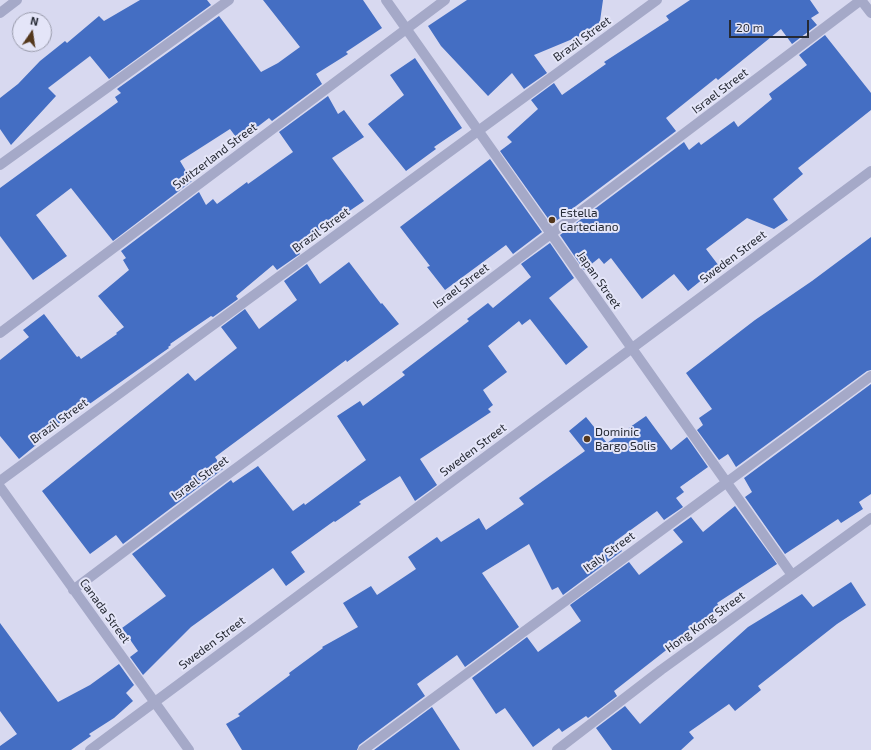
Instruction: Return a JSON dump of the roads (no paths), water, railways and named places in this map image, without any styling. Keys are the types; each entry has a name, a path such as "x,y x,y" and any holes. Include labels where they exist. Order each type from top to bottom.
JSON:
{"street":[{"path":"0,13 17,0"},
{"path":"0,165 229,0"},
{"name":"Japan Street","path":"386,0 792,575"},
{"name":"Switzerland Street","path":"0,333 445,0"},
{"name":"Brazil Street","path":"0,481 657,0"},
{"path":"861,0 871,13"},
{"name":"Israel Street","path":"73,590 551,235 861,0"},
{"name":"Sweden Street","path":"90,750 871,171"},
{"name":"Italy Street","path":"363,750 871,376"},
{"name":"Canada Street","path":"0,487 189,750"},
{"name":"Hong Kong Street","path":"557,750 661,670 871,518"}],"place":[{"name":"Estella Carteciano","path":"552,220"},
{"name":"Dominic Bargo Solis","path":"587,439"}]}
